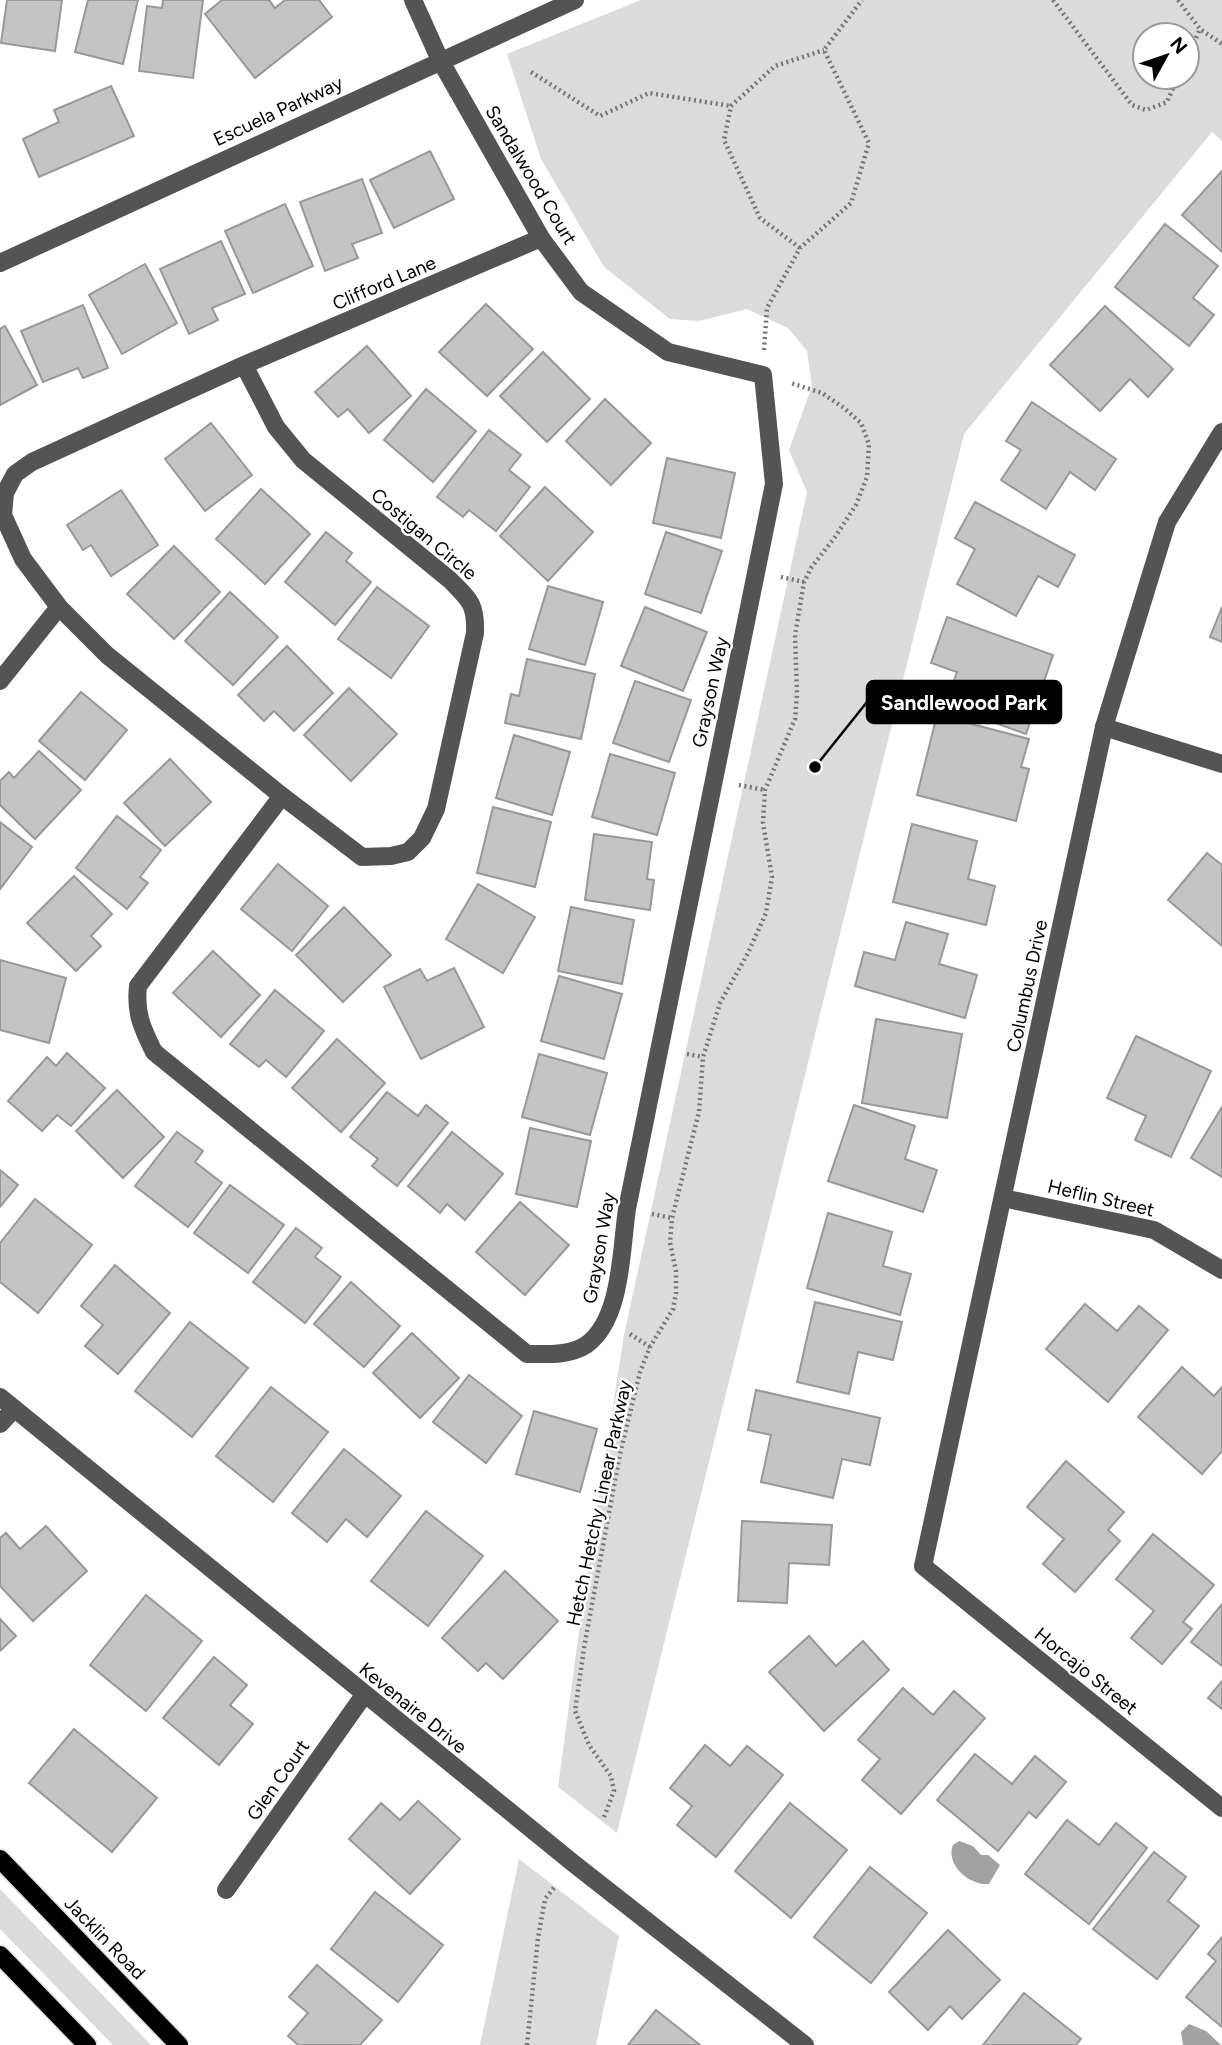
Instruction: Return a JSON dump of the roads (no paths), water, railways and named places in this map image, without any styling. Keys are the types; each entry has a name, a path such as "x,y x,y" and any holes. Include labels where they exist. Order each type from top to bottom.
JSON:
{"main road":[{"name":"Jacklin Road","path":"0,1859 179,2045"},
{"path":"0,1955 87,2045"}],"street":[{"name":"Sandalwood Court","path":"413,0 440,60 541,238 582,292 668,352 763,375 774,484"},
{"name":"Escuela Parkway","path":"0,263 575,0"},
{"name":"Clifford Lane","path":"244,365 541,238"},
{"name":"Costigan Circle","path":"244,365 276,427 303,460 450,580 475,611 475,633 436,809 422,838 408,852 391,856 362,857 107,655 59,607 23,559 3,515 5,493 15,474 32,462 244,365"},
{"name":"Columbus Drive","path":"923,1566 1104,727 1167,522 1222,432"},
{"name":"Grayson Way","path":"282,796 138,986 136,1007 143,1031 154,1052 527,1354 559,1354 584,1346 602,1329 614,1304 627,1209 774,484"},
{"path":"0,681 59,607"},
{"path":"1104,727 1222,764"},
{"name":"Heflin Street","path":"1003,1198 1153,1230 1222,1270"},
{"name":"Kevenaire Drive","path":"0,1397 364,1695 805,2045"},
{"path":"0,1424 14,1409"},
{"name":"Horcajo Street","path":"923,1566 1222,1808"},
{"name":"Glen Court","path":"226,1890 364,1695"}],"place":[{"name":"Sandlewood Park","path":"815,767"}]}
